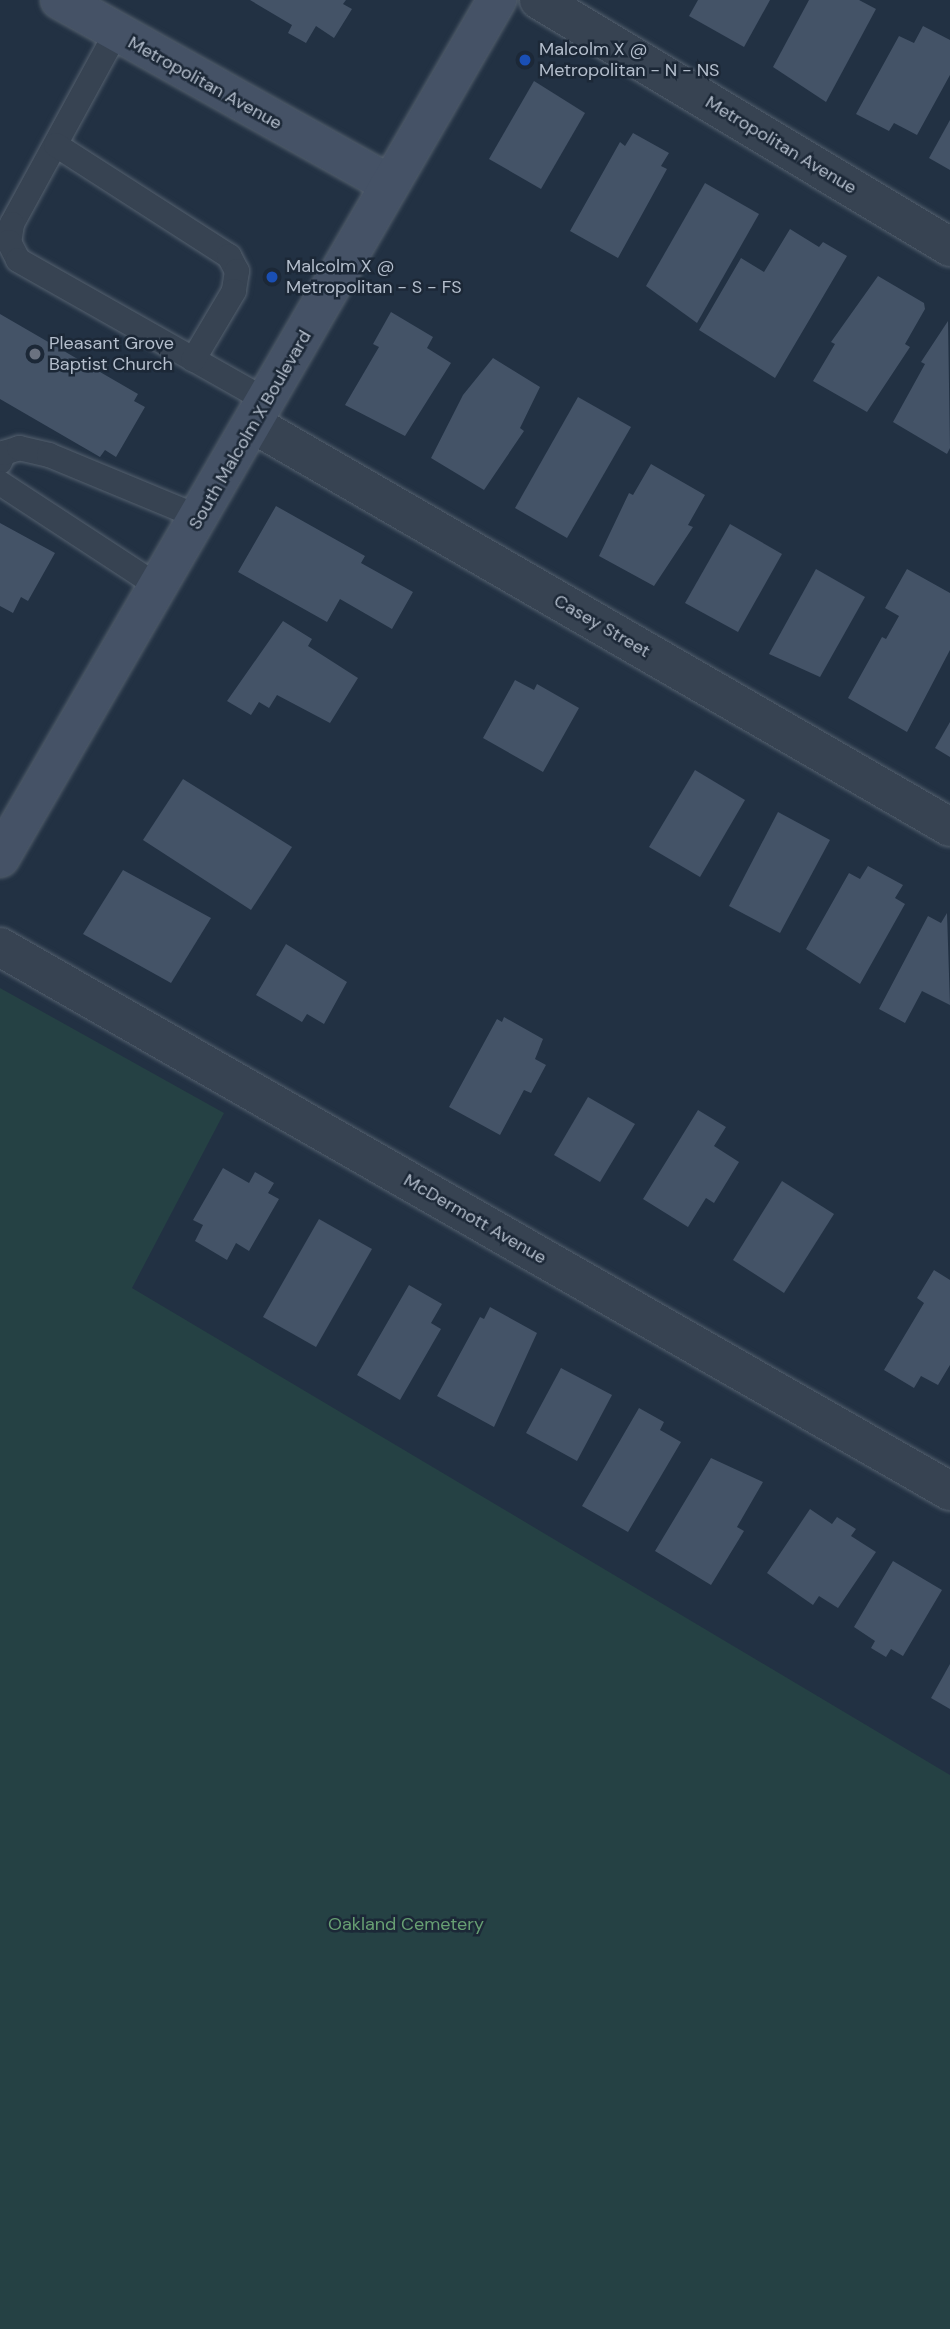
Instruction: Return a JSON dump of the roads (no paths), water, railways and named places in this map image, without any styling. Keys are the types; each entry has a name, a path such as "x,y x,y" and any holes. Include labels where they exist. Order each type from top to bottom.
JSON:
{"street":[{"name":"Metropolitan Avenue","path":"60,0 389,184"},
{"name":"South Malcolm X Boulevard","path":"0,858 497,0"},
{"name":"Metropolitan Avenue","path":"539,0 950,247"},
{"name":"Casey Street","path":"260,413 950,827"},
{"name":"McDermott Avenue","path":"0,947 950,1491"}],"lane":[{"path":"116,33 12,225 9,242 18,260 193,360 260,413"},
{"path":"56,145 229,256 237,271 234,291 193,360"},
{"path":"0,462 5,453 19,448 49,455 199,517"},
{"path":"0,483 159,587"}],"place":[{"name":"Malcolm X @ Metropolitan - N - NS","path":"525,60"},
{"name":"Malcolm X @ Metropolitan - S - FS","path":"272,277"},
{"name":"Pleasant Grove Baptist Church","path":"35,354"}],"park label":[{"name":"Oakland Cemetery","path":"406,1924"}]}
